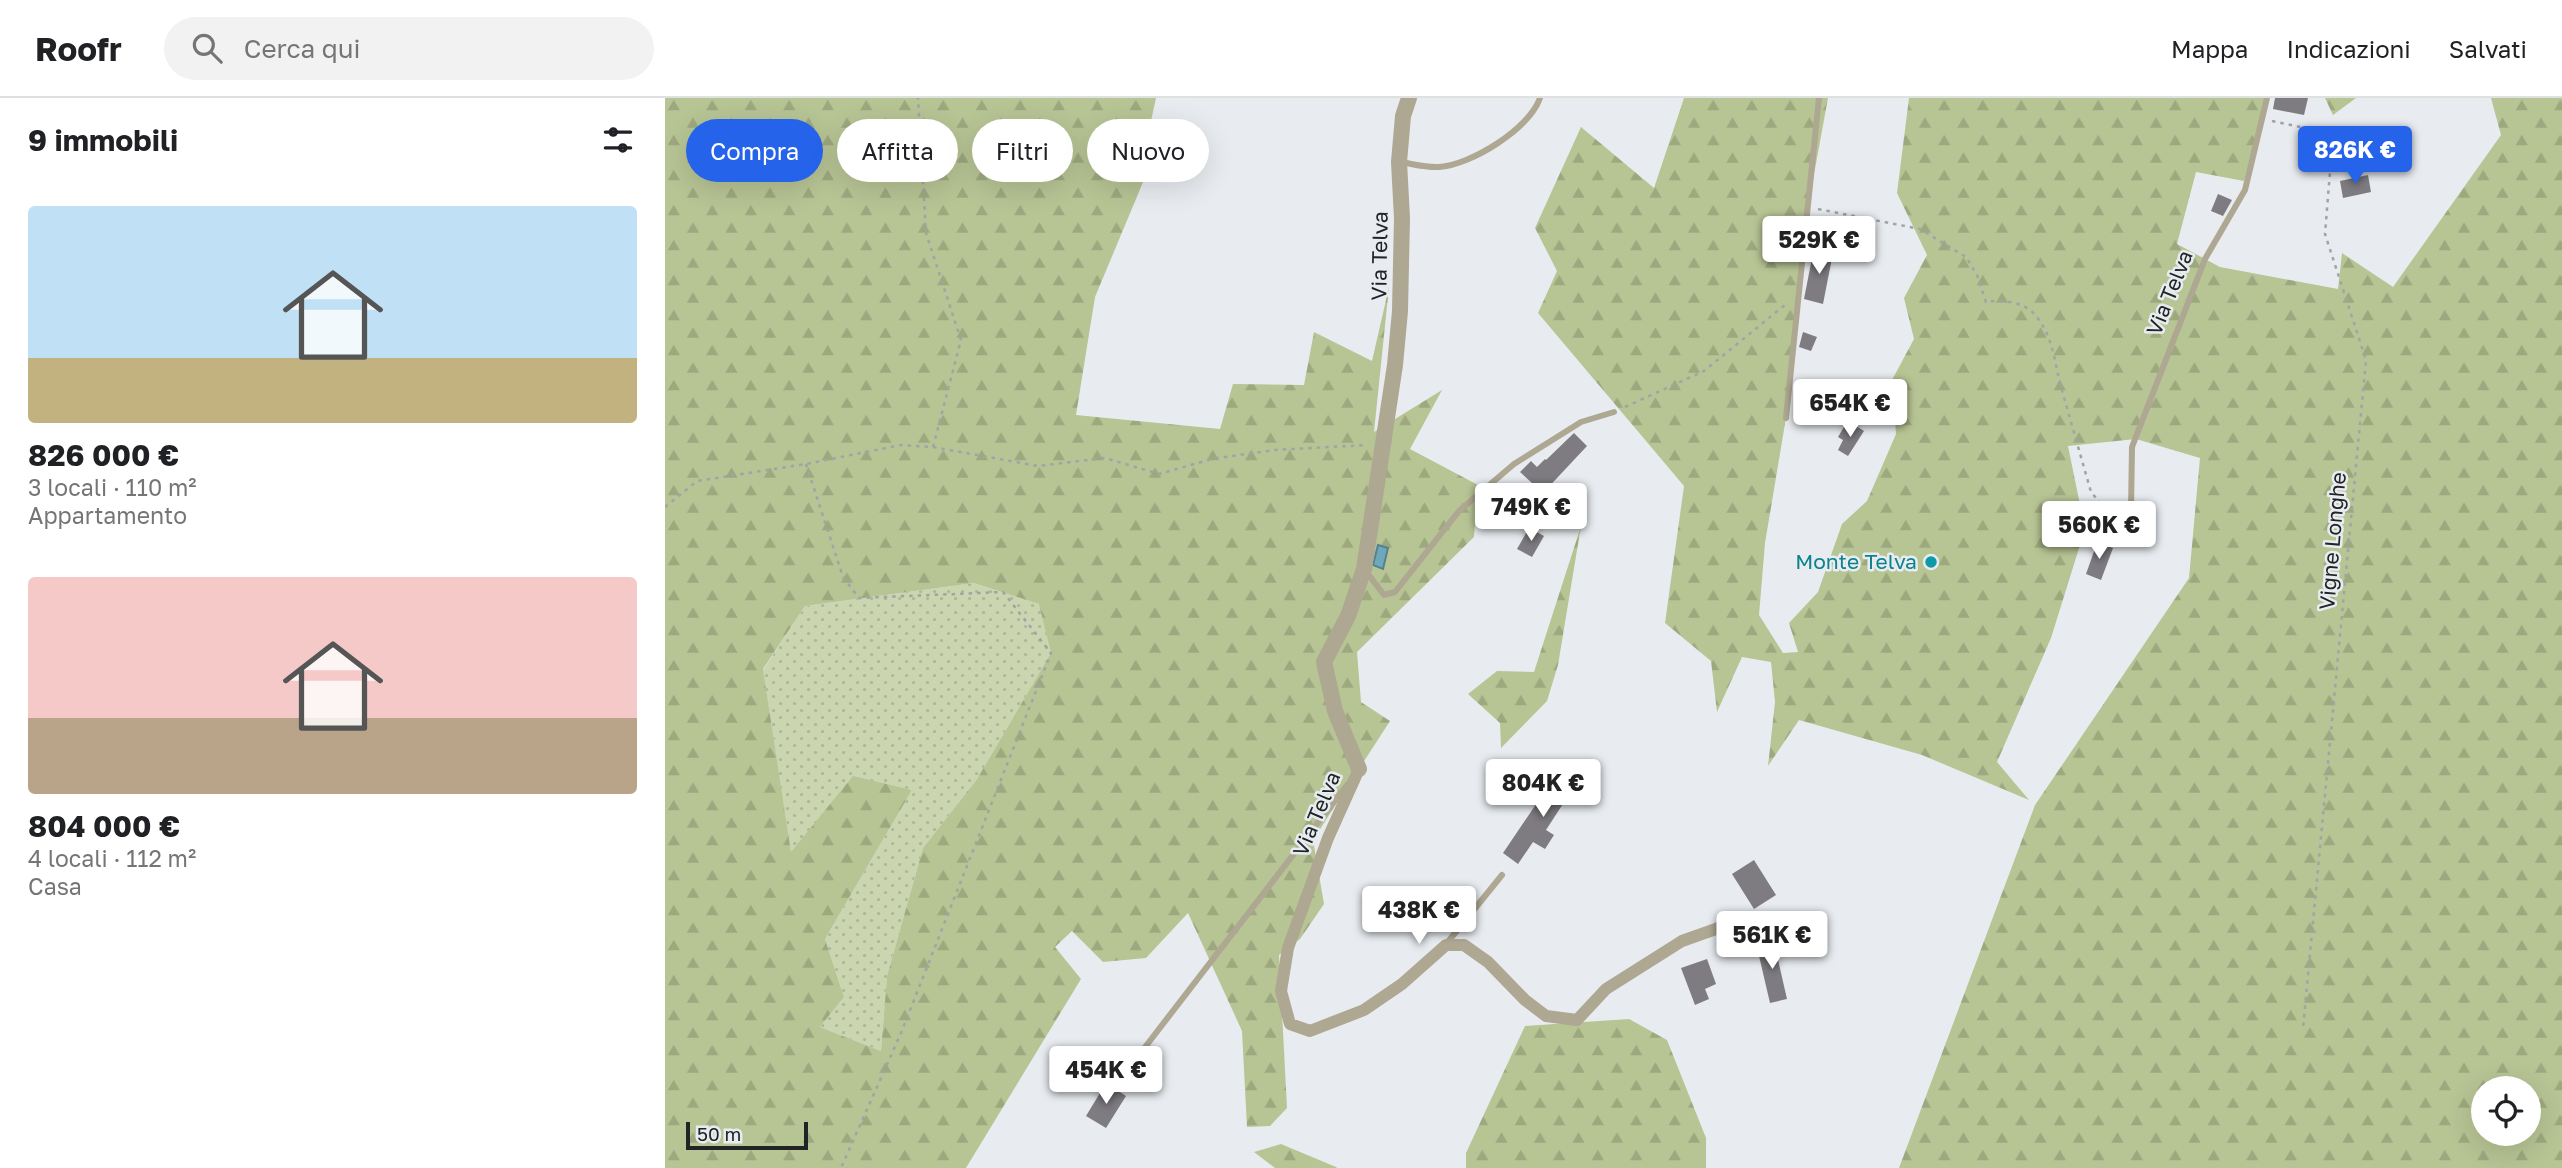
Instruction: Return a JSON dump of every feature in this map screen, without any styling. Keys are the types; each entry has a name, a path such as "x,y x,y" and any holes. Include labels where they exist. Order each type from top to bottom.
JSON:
{"street":[{"name":"Via Telva","path":"1409,98 1403,116 1399,162 1402,218 1400,311 1395,366 1364,569 1348,616 1324,662 1335,711 1359,769 1328,838 1288,948 1281,991 1290,1024 1310,1031 1364,1010 1402,984 1446,945"},
{"path":"1446,945 1464,945 1487,962 1525,1000 1546,1016 1577,1020 1607,989 1682,941 1727,925 1739,928"}],"lane":[{"path":"1399,162 1437,167 1463,163 1502,139 1538,106 1541,98"},
{"path":"1786,418 1819,98"},
{"name":"Via Telva","path":"2131,509 2132,447 2204,259 2245,190 2267,98"},
{"path":"1364,569 1384,595 1395,592 1459,511 1514,464 1581,422 1615,412"},
{"path":"1139,1055 1359,769"},
{"path":"1446,945 1502,875"}],"path":[{"path":"918,98 926,233 961,340 933,447"},
{"name":"Vigne Longhe","path":"2262,118 2333,134 2325,234 2366,360 2303,1028"},
{"path":"1808,207 1920,229 1966,257 1977,275 1986,302 1999,299 2035,313 2054,349 2060,383 2091,492 2102,505 2124,515 2131,509"},
{"path":"1615,412 1705,372 1787,304 1796,304"},
{"path":"665,507 697,481 806,464 901,445 933,447 1038,466 1105,458 1159,474 1212,459 1274,450 1382,444"},
{"path":"806,464 843,577 859,598 1003,592 1051,653 901,1034 841,1168"}],"green space":[{"path":"665,98 1156,98 1151,119 1087,119 1087,182 1143,182 1095,297 1076,415 1220,429 1233,384 1304,385 1314,332 1372,361 1389,287 1374,432 1442,390 1410,449 1478,485 1474,537 1357,652 1361,702 1390,721 1313,840 1324,904 1300,939 1279,955 1287,1108 1270,1126 1247,1127 1242,1031 1188,913 1146,958 1103,962 1072,931 1055,947 1081,979 966,1168 665,1168","holes":["974,583 1039,604 1051,653 977,779 923,848 887,976 881,1051 820,1027 844,997 825,939 912,790 853,776 791,852 763,669 805,606"]},
{"path":"1684,98 1828,98 1808,207 1796,304 1793,376 1765,543 1759,615 1783,653 1798,652 1789,623 1818,592 1842,524 1867,501 1896,434 1892,380 1914,339 1904,298 1927,255 1897,193 1909,98 2267,98 2244,181 2196,172 2177,244 2220,267 2338,289 2342,253 2393,287 2501,135 2491,98 2562,98 2562,1168 1899,1168 2035,805 2189,578 2200,458 2136,439 2068,446 2085,529 2051,638 1997,762 2029,800 1922,755 1799,720 1768,766 1775,702 1771,662 1742,657 1717,712 1711,661 1665,623 1684,486 1538,313 1557,271 1535,228 1581,127 1654,188"},
{"path":"2325,98 2356,98 2333,115"},
{"path":"1581,526 1558,665 1547,701 1501,748 1500,723 1468,694 1497,671 1534,672"},
{"path":"974,583 1040,604 1051,653 977,779 923,848 887,976 881,1051 820,1027 844,997 825,939 912,790 853,777 791,853 763,670 805,606"},
{"path":"1629,1019 1667,1040 1706,1138 1706,1168 1466,1168 1466,1153 1525,1026"},
{"path":"1281,1144 1337,1168 1275,1168 1254,1152"}],"water":[{"path":"1378,545 1388,548 1383,569 1373,565"}],"building":[{"path":"2275,98 2308,98 2304,115 2273,109"},
{"path":"2350,142 2363,150 2355,162 2343,154"},
{"path":"2368,175 2371,192 2343,198 2340,181"},
{"path":"2218,194 2232,200 2223,216 2211,211"},
{"path":"1838,225 1854,229 1848,247 1833,243"},
{"path":"1814,248 1833,253 1823,304 1804,299"},
{"path":"1803,332 1817,337 1811,351 1799,347"},
{"path":"1853,424 1864,431 1848,456 1838,450 1843,440 1838,437 1844,427 1849,430"},
{"path":"1574,433 1587,446 1543,493 1520,472 1531,461 1537,467"},
{"path":"1529,528 1544,536 1532,557 1517,549"},
{"path":"2097,543 2113,548 2101,580 2086,574"},
{"path":"1569,769 1585,779 1575,796 1570,793 1546,830 1554,835 1545,849 1533,842 1518,864 1503,853 1543,794 1551,799"},
{"path":"1754,860 1776,895 1754,909 1732,874"},
{"path":"1773,938 1787,999 1770,1003 1756,943"},
{"path":"1707,959 1716,984 1705,989 1709,999 1695,1005 1681,968"},
{"path":"1106,1083 1126,1096 1106,1128 1086,1116"}],"place":[{"name":"Monte Telva","path":"1931,562"}]}
